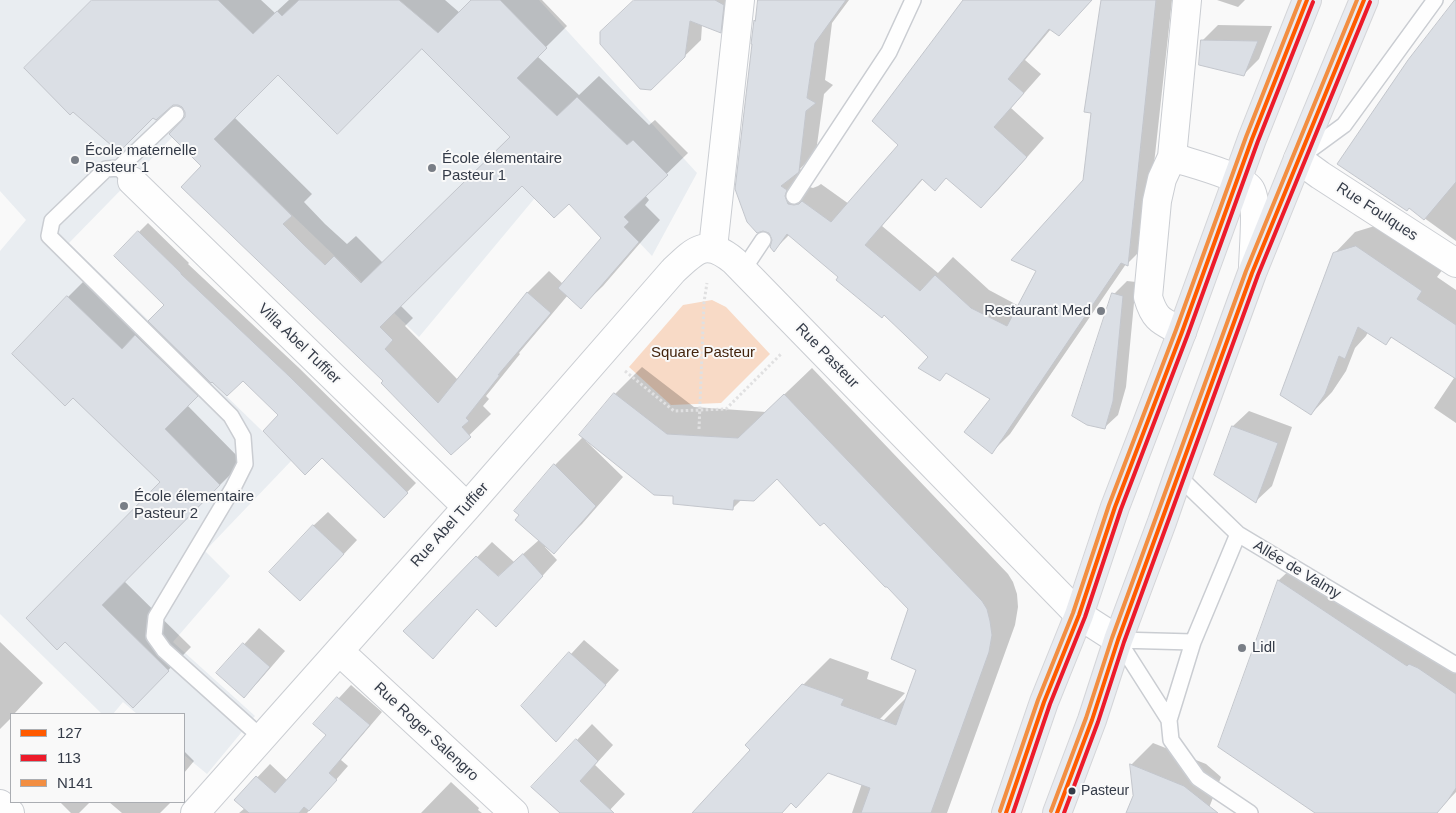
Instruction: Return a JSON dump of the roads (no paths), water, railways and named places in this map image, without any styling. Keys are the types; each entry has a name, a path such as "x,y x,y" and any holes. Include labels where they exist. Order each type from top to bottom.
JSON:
{"main road":[{"path":"1006,813 1044,702 1079,615 1115,507 1182,332 1252,139 1306,0"},
{"path":"1057,813 1252,273 1364,0"}],"street":[{"path":"713,248 740,0"},
{"path":"1182,332 1160,320 1152,312 1148,297 1157,201 1162,179 1172,157 1187,0"},
{"path":"1172,157 1238,179 1250,189 1255,202 1252,273"},
{"name":"Rue Foulques","path":"1298,159 1456,263"},
{"name":"Villa Abel Tuffier","path":"125,175 467,506"},
{"name":"Rue Pasteur","path":"713,248 723,252 743,270 1079,615 1118,640"},
{"name":"Rue Abel Tuffier","path":"195,813 673,271 690,254 700,249 713,248"},
{"name":"Rue Roger Salengro","path":"339,651 514,813"},
{"path":"0,804 10,813"}],"lane":[{"path":"794,196 889,52 913,0"},
{"path":"1298,159 1344,125 1435,0"},
{"path":"176,114 125,175 106,169 59,214 52,221 49,236 231,416 243,437 245,464 233,488 156,617 154,636 164,650 262,738"},
{"path":"743,270 763,240"},
{"path":"1178,476 1238,534"},
{"name":"Allée de Valmy","path":"1250,813 1198,778 1171,740 1170,720 1193,642 1238,534 1456,664"},
{"path":"1118,640 1193,642"},
{"name":"Allée de Valmy","path":"1118,640 1170,720"}],"place":[{"name":"École maternelle Pasteur 1","path":"75,160"},
{"name":"École élementaire Pasteur 1","path":"432,168"},
{"name":"Restaurant Med","path":"1101,311"},
{"name":"École élementaire Pasteur 2","path":"124,506"},
{"name":"Lidl","path":"1242,648"},
{"name":"Pasteur","path":"1072,791"}],"park label":[{"name":"Square Pasteur","path":"703,353"}]}
